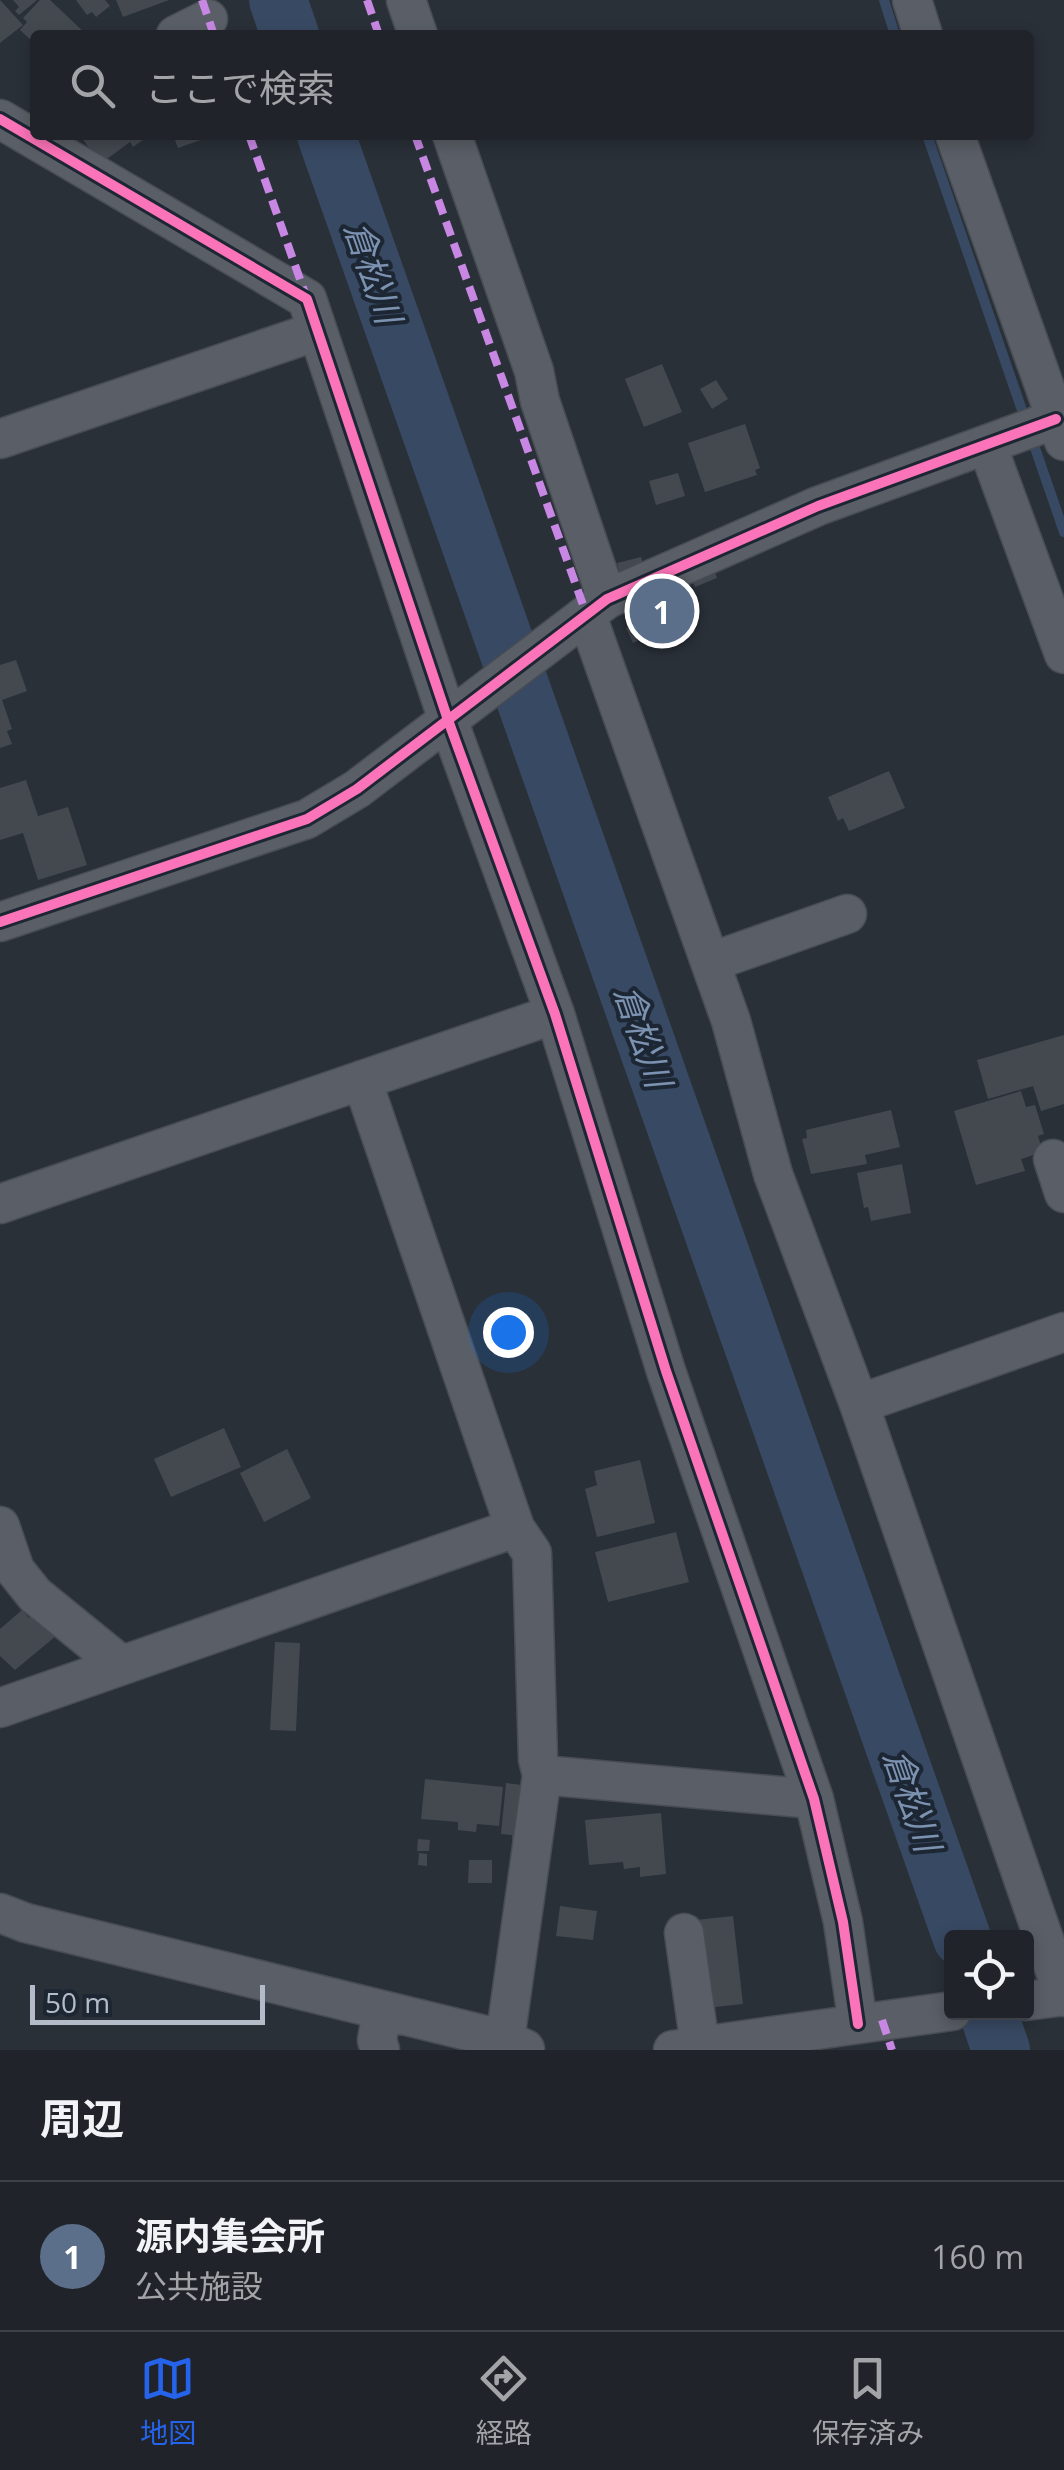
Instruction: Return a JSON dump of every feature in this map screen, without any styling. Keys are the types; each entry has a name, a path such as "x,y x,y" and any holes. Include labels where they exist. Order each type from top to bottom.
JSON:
{"street":[{"path":"406,0 416,30"},
{"path":"912,0 922,30"},
{"path":"0,119 30,132"},
{"path":"45,140 307,299 448,720 555,1014 800,1797"},
{"path":"454,140 534,371 597,608 731,1021 773,1174 859,1404 1054,1997"},
{"path":"0,922 307,818 356,789 597,608 818,506 987,444 1060,430 957,140"},
{"path":"0,439 316,330"},
{"path":"987,444 1064,654"},
{"path":"711,962 847,914"},
{"path":"0,1204 555,1014"},
{"path":"0,1913 26,1923 516,2045 542,1775 538,1760 532,1553 514,1528 362,1080"},
{"path":"859,1404 1064,1332"},
{"path":"675,1462 843,1922 858,2024"},
{"path":"0,1526 15,1570 35,1595 121,1665"},
{"path":"0,1708 514,1528"},
{"path":"542,1775 800,1797"},
{"path":"684,1933 686,2048 938,2013"},
{"path":"380,2050 377,2040 382,2011"}],"building":[{"path":"0,0 23,25 0,43"},
{"path":"13,0 37,0 19,15"},
{"path":"40,0 50,0 82,30 30,30 30,39 20,30 27,22 23,18"},
{"path":"76,0 105,0 110,6 96,17 92,12 87,15"},
{"path":"116,0 169,0 123,17"},
{"path":"83,140 143,140 133,147 130,142 100,164"},
{"path":"175,140 201,140 178,148"},
{"path":"662,364 682,412 644,427 625,379"},
{"path":"716,380 728,399 712,409 700,389"},
{"path":"745,424 760,468 755,470 757,475 705,492 688,443"},
{"path":"678,473 685,496 656,505 649,481"},
{"path":"641,557 644,567 620,574 617,563"},
{"path":"712,565 717,578 695,587 689,574"},
{"path":"686,583 700,615 689,619 691,626 658,640 655,633 633,643 626,628 632,626 625,608"},
{"path":"16,660 27,691 2,700 12,729 7,731 12,744 0,748 0,665"},
{"path":"889,771 905,808 849,831 843,818 838,821 828,797"},
{"path":"26,780 38,816 68,807 87,865 38,880 23,833 0,840 0,788"},
{"path":"1064,1035 1064,1104 1041,1111 1033,1086 988,1099 977,1060"},
{"path":"1021,1091 1026,1107 1035,1105 1044,1134 1038,1136 1043,1152 1021,1159 1025,1171 976,1185 954,1111"},
{"path":"891,1110 900,1147 865,1155 867,1164 811,1174 802,1139 807,1138 806,1130"},
{"path":"902,1164 911,1213 871,1221 868,1207 864,1208 857,1173"},
{"path":"224,1428 241,1467 171,1497 154,1459"},
{"path":"287,1449 311,1498 264,1522 240,1473"},
{"path":"640,1460 655,1523 597,1537 585,1489 597,1485 594,1471"},
{"path":"676,1532 689,1582 608,1602 595,1552"},
{"path":"22,1610 29,1618 36,1613 56,1636 15,1670 0,1656 0,1629"},
{"path":"275,1642 300,1643 296,1731 270,1730"},
{"path":"425,1779 503,1787 499,1826 477,1824 476,1832 458,1830 458,1822 421,1819"},
{"path":"506,1783 529,1786 523,1843 512,1842 512,1835 501,1834"},
{"path":"661,1813 666,1874 640,1877 640,1867 624,1869 623,1862 589,1865 585,1820"},
{"path":"418,1839 430,1840 429,1851 417,1851"},
{"path":"419,1853 427,1854 427,1866 418,1865"},
{"path":"469,1860 492,1860 492,1883 468,1883"},
{"path":"560,1906 597,1911 593,1940 556,1936"},
{"path":"733,1916 743,2004 706,2008 696,1920"}],"waterway":[{"name":"倉松川","path":"278,0 288,30"},
{"path":"884,0 893,30"},
{"name":"倉松川","path":"328,140 959,1930"},
{"path":"929,140 1064,532"},
{"name":"倉松川","path":"991,2020 1001,2050"}],"marked path":[{"path":"202,0 212,30"},
{"path":"367,0 377,30"},
{"path":"251,140 307,299"},
{"path":"417,140 587,616"},
{"path":"882,2020 892,2050"}],"cycle path":[{"path":"0,119 30,137"},
{"path":"36,140 307,299 448,720 555,1014 666,1371 814,1799 843,1922 858,2024"},
{"path":"0,922 307,819 357,789 607,599 818,506 1056,419"}],"place":[{"name":"源内集会所","path":"662,611"}]}
